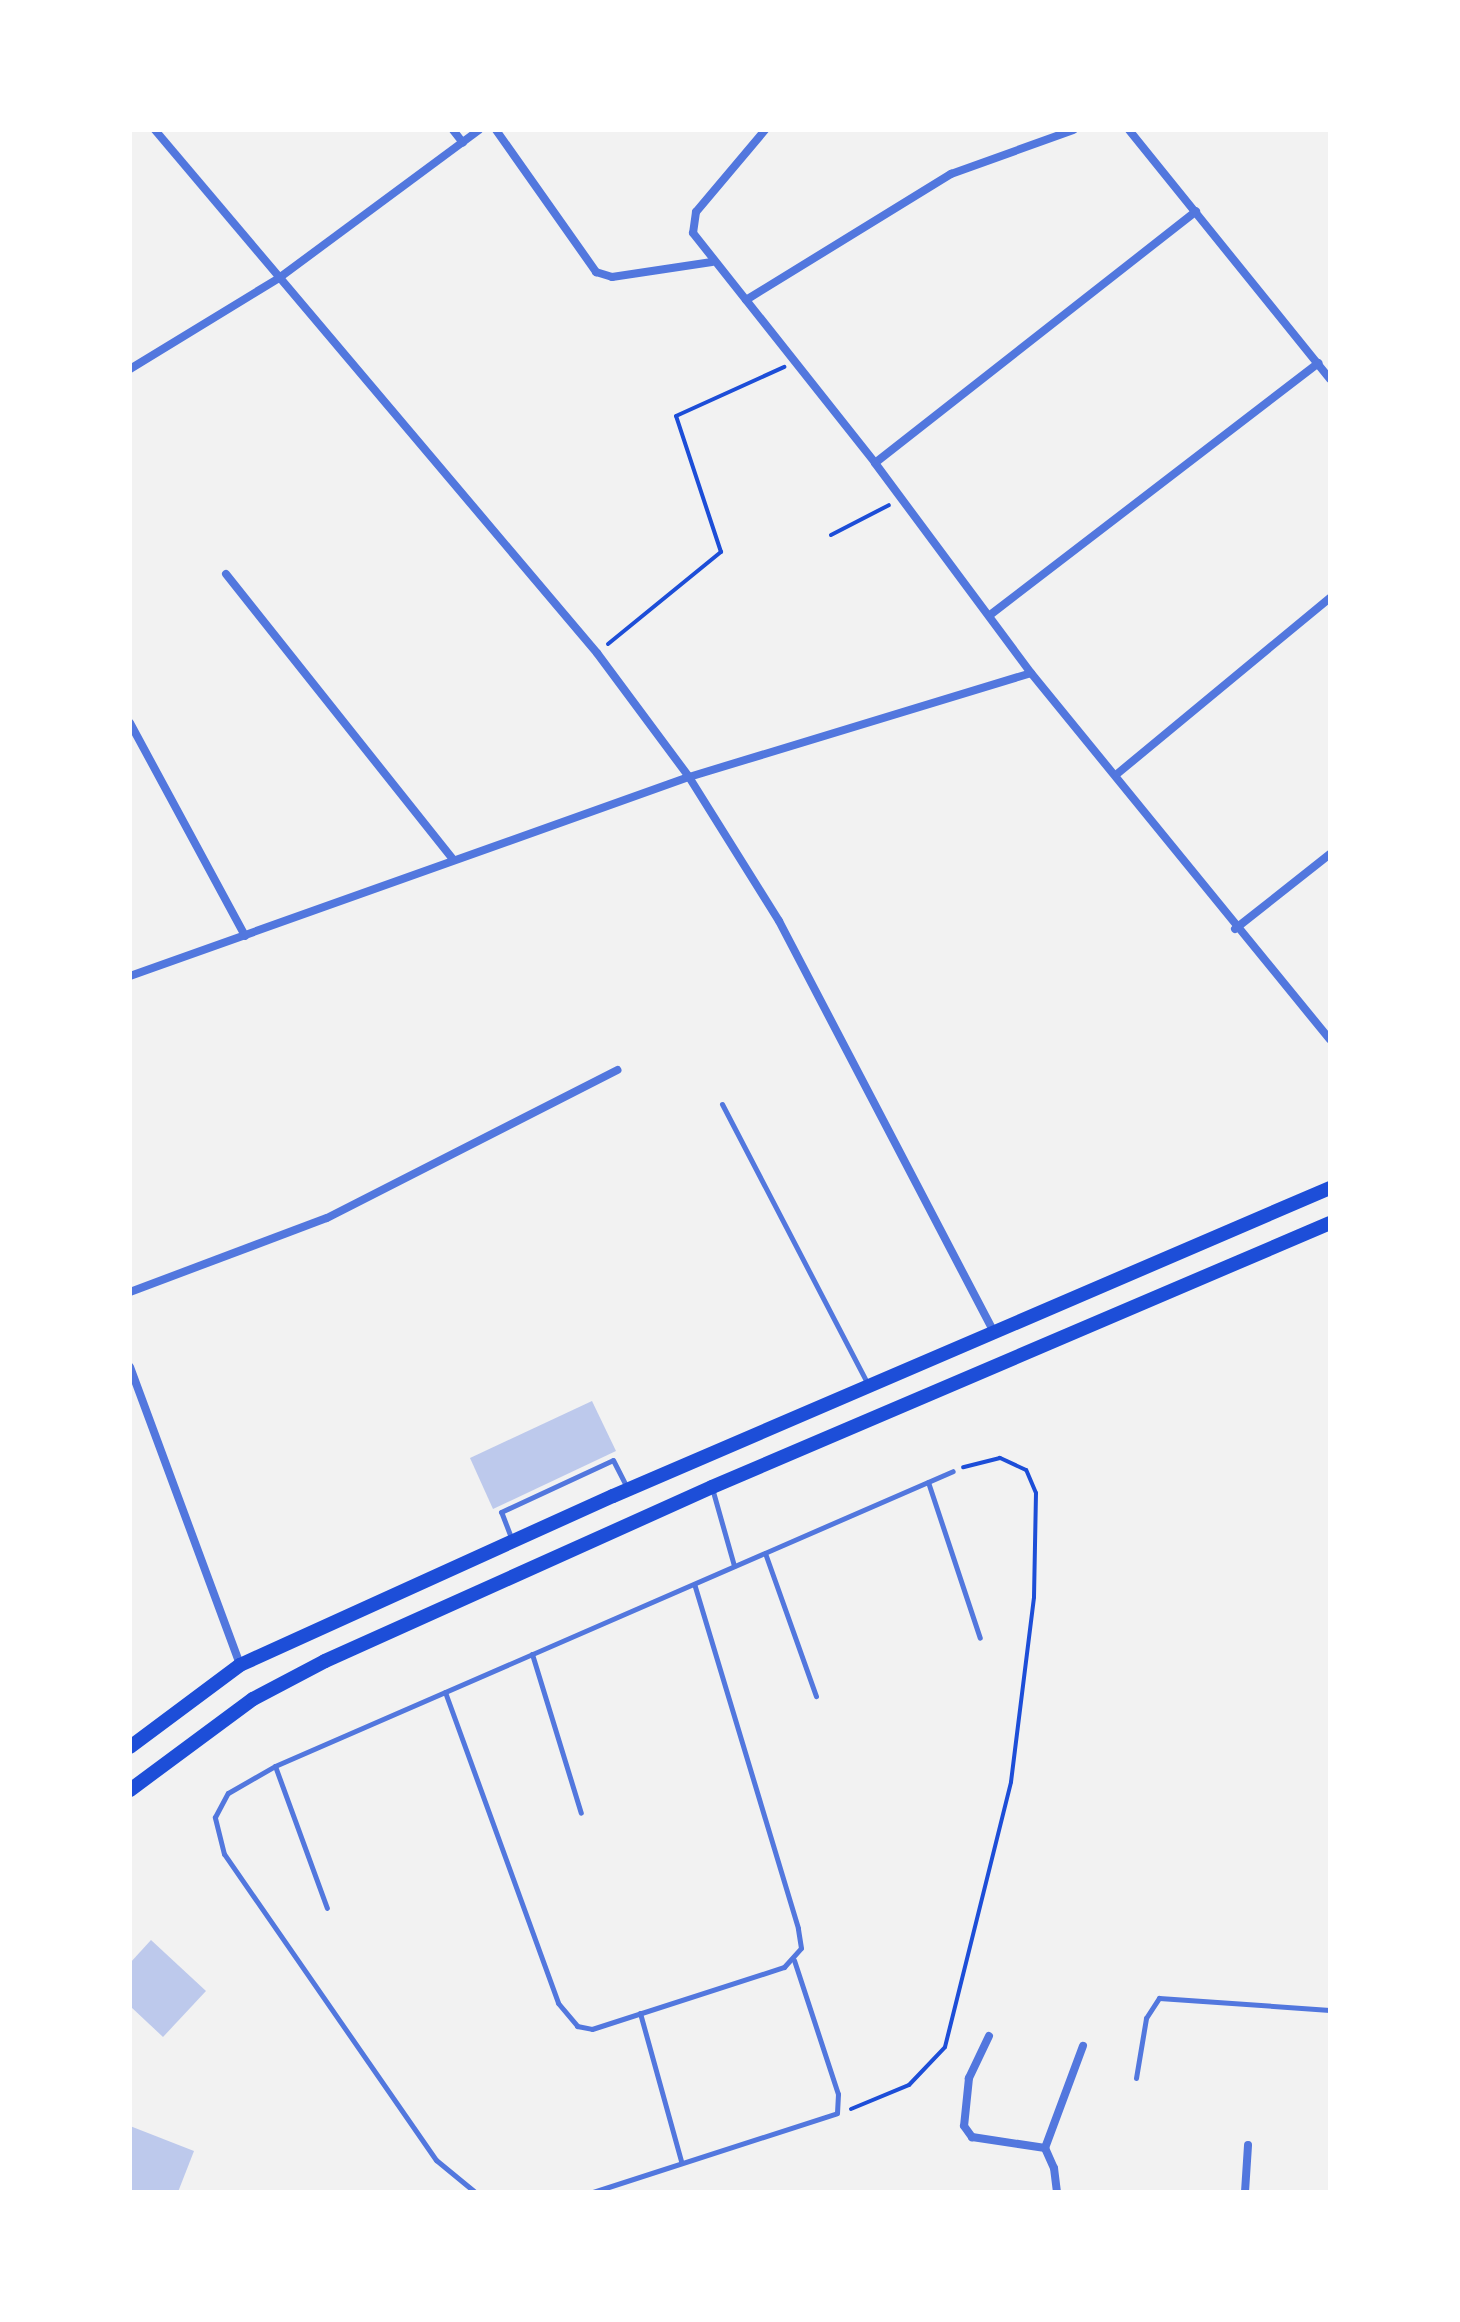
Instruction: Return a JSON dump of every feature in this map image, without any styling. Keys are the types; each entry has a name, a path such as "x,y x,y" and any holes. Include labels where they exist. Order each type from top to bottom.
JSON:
{"main road":[{"path":"130,1747 240,1665 628,1490 1330,1188"},
{"path":"130,1790 253,1699 325,1661 712,1487 1330,1223"}],"street":[{"path":"155,130 597,653 689,777 779,921 993,1331"},
{"path":"453,130 463,143"},
{"path":"130,369 279,278 479,130"},
{"path":"496,130 596,272 612,277 712,262"},
{"path":"765,130 691,223 712,262 746,300 875,463 1031,673 1117,774 1235,929 1330,1040"},
{"path":"746,300 951,174 1047,134 1073,130"},
{"path":"1129,130 1330,379"},
{"path":"875,463 1196,211"},
{"path":"990,615 1318,363"},
{"path":"226,574 452,858"},
{"path":"1117,774 1330,598"},
{"path":"130,976 452,858 689,777 1031,673"},
{"path":"130,723 245,936"},
{"path":"1235,929 1330,854"},
{"path":"130,1292 327,1218 618,1070"},
{"path":"130,1367 240,1665"},
{"path":"989,2036 969,2078 964,2126 972,2137 1045,2148"},
{"path":"1057,2192 1054,2168 1045,2148 1083,2046"},
{"path":"1245,2192 1248,2145"}],"lane":[{"path":"722,1104 868,1386"},
{"path":"513,1542 501,1512 613,1460 628,1490"},
{"path":"475,2192 436,2160 224,1854 215,1817 228,1793 275,1766 953,1471"},
{"path":"928,1482 980,1638"},
{"path":"712,1487 734,1566"},
{"path":"765,1553 816,1696"},
{"path":"445,1692 566,2017 592,2029 794,1960 801,1948 798,1928 694,1584"},
{"path":"532,1654 581,1813"},
{"path":"275,1766 327,1908"},
{"path":"593,2192 837,2113 838,2094 794,1960"},
{"path":"1136,2078 1146,2018 1159,1998 1330,2010"},
{"path":"640,2013 681,2161"}],"path":[{"path":"597,653 721,552 676,416 794,363"},
{"path":"831,535 902,499"},
{"path":"837,2113 909,2085 945,2047 1011,1782 1034,1597 1036,1493 1026,1470 1000,1458 953,1471"}],"building":[{"path":"592,1401 616,1451 493,1509 470,1458"},
{"path":"151,1940 206,1991 163,2037 130,2006 130,1963"},
{"path":"130,2126 194,2151 178,2192 130,2192"}]}
